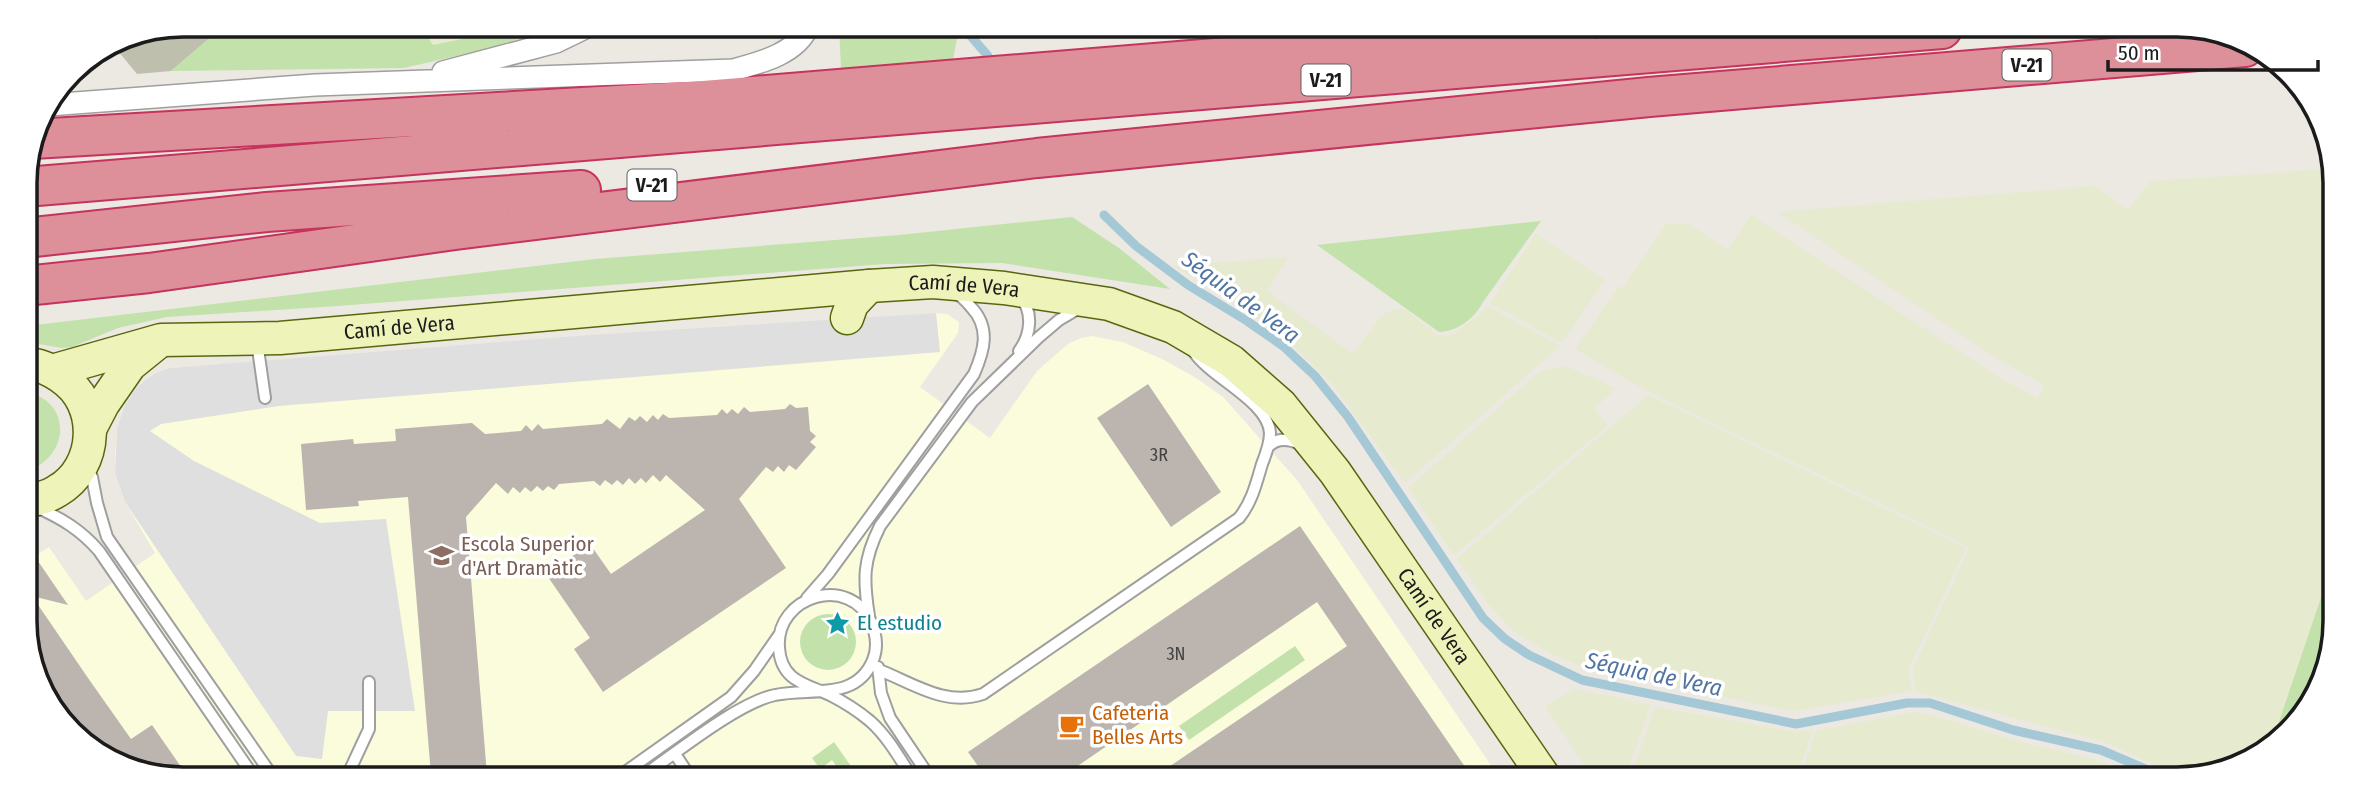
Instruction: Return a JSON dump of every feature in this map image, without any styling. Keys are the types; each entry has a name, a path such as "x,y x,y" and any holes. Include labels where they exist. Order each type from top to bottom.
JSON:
{"highway":[{"path":"44,138 704,100 1469,37"},
{"name":"V-21","path":"37,186 1845,37"},
{"name":"V-21","path":"37,237 267,212 1037,158 1649,97 2233,48"},
{"path":"37,285 1037,158"},
{"path":"37,305 100,294 149,272"}],"street":[{"path":"407,81 566,37"},
{"path":"60,104 315,85 733,70 764,62 787,50 802,37"},
{"name":"Camí de Vera","path":"39,367 161,340 256,339 933,282 1004,288 1109,304 1173,327 1230,361 1265,390 1300,427 1335,472 1537,767"},
{"path":"847,318 852,304 869,286"},
{"path":"91,427 130,365 161,340"},
{"path":"37,499 59,491 73,478 84,463 90,446 91,427 79,394 67,381 39,367"}],"lane":[{"path":"632,767 731,697 754,671 779,635 784,620 828,574 974,374 984,351 985,330 978,313 960,295 933,282"},
{"path":"1004,288 1022,298 1030,328 1024,345 1008,368"},
{"path":"656,767 760,699 787,693 838,691 854,684 866,673 874,659 876,645 864,586 864,566 880,526 960,416 1008,368 1059,320 1080,307 1109,304"},
{"path":"879,670 942,696 969,699 983,694 1239,518 1248,507 1268,447 1269,428 1262,413 1205,367 1173,327"},
{"path":"256,339 265,398"},
{"path":"1268,447 1272,442 1280,440 1298,443 1318,455 1335,472"},
{"path":"84,463 92,477 107,537 266,767"},
{"path":"37,507 69,523 99,551 247,767"},
{"path":"806,599 820,594 841,597 860,607 870,619"},
{"path":"779,635 781,658 793,678 846,704 880,730 905,767"},
{"path":"874,659 879,670 881,693 890,718 923,767"},
{"path":"881,693 888,678 902,678"},
{"path":"351,767 369,729 369,682"},
{"path":"675,754 684,767"}],"shaded area":[{"path":"211,37 171,71 137,74 119,52 164,38"},
{"path":"427,37 470,37 432,45"},
{"path":"114,54 81,79 87,73"},
{"path":"2322,170 2323,592 2277,727 2250,748 2224,759 2187,767 2160,767 2104,742 1915,691 1913,669 1970,547 1647,391 1575,349 1618,288 1624,286 1667,223 1689,224 1728,250 1751,215 2003,380 2038,398 2044,385 2001,361 1778,212 2095,186 2128,210 2151,181"},
{"path":"1536,234 1605,280 1562,343 1490,303"},
{"path":"1289,257 1267,291 1353,354 1381,316 1394,309 1406,310 1437,335 1450,336 1482,313 1487,306 1560,346 1405,483 1329,380 1287,340 1218,290 1173,266"},
{"path":"936,313 947,314 959,322 958,333 920,387 990,438 1037,371 1068,344 1091,336 1123,342 1164,360 1223,397 1297,480 1492,767 183,767 145,762 122,754 47,674 38,640 37,555 49,547 86,601 155,553 125,502 115,473 117,428 125,405 137,387 155,373 170,368"},
{"path":"936,313 940,352 279,406 161,424 150,431 194,461 320,523 386,519 415,711 328,711 322,759 296,756 125,502 115,473 117,428 125,405 137,387 155,373 170,368 590,335"},
{"path":"1565,366 1615,389 1594,409 1608,425 1454,555 1408,488 1539,372"},
{"path":"1648,395 1966,548 1909,668 1912,691 1793,711 1587,669 1548,652 1517,634 1490,606 1457,559"},
{"path":"1575,689 1651,705 1629,767 1586,767 1545,706"},
{"path":"1655,707 1796,732 1813,730 1800,767 1634,767"},
{"path":"1914,712 2115,767 1804,767 1816,731"}],"green space":[{"path":"211,37 428,37 433,45 471,37 524,37 487,49 404,68 171,71"},
{"path":"840,37 957,37 953,59 841,69"},
{"path":"1072,217 1119,248 1170,289 1002,263 885,264 167,317 118,328 72,347 37,344 37,325 595,259 899,235"},
{"path":"1541,221 1475,313 1459,327 1439,332 1317,245"},
{"path":"37,396 52,406 60,430 58,443 37,466"},
{"path":"2323,592 2322,640 2315,668 2299,702 2277,727"},
{"path":"828,614 839,616 848,622 854,631 854,653 848,662 839,668 828,670 817,668 808,662 802,653 800,642 802,631 808,622 817,616"},
{"path":"1295,646 1305,660 1189,740 1179,726"},
{"path":"834,742 852,767 837,767 832,760 819,767 812,758"}],"building":[{"path":"1148,384 1221,492 1171,527 1097,418"},
{"name":"Escola Superior d'Art Dramàtic","path":"790,404 796,408 808,407 810,431 816,436 810,442 816,447 796,470 789,465 784,472 778,466 773,472 766,467 739,499 786,568 603,692 574,649 590,638 546,574 590,544 611,574 705,510 666,475 660,482 653,475 646,483 641,478 635,484 629,478 623,485 617,480 612,485 605,480 600,486 594,481 559,484 554,490 548,486 543,491 537,486 531,492 525,487 520,493 513,487 508,494 496,483 466,517 486,767 430,767 408,497 358,501 359,506 306,510 301,444 353,439 354,444 396,441 395,429 472,423 485,434 521,431 526,425 532,431 538,424 543,429 602,424 607,419 620,429 629,417 635,421 640,416 647,422 653,415 658,420 663,414 669,418 717,415 722,409 727,414 732,409 738,414 744,407 750,412 785,409"},
{"path":"1300,526 1465,767 1169,767 1347,646 1317,602 1076,767 979,767 968,752"},
{"path":"37,560 68,605 37,597"},
{"path":"37,603 131,739 152,725 181,767 164,766 127,756 94,737 73,717 61,702 45,668 38,640"}],"waterway":[{"name":"Séquia de Vera","path":"972,37 988,56"},
{"name":"Séquia de Vera","path":"1104,215 1136,246 1188,285 1283,346 1315,376 1348,417 1483,618 1505,639 1529,655 1582,680 1796,724 1907,703 1930,703 2013,730 2101,750 2141,767"}],"place":[{"name":"Escola Superior d'Art Dramàtic","path":"441,556"},
{"name":"El estudio","path":"837,623"},
{"name":"Cafeteria Belles Arts","path":"1072,725"}]}
